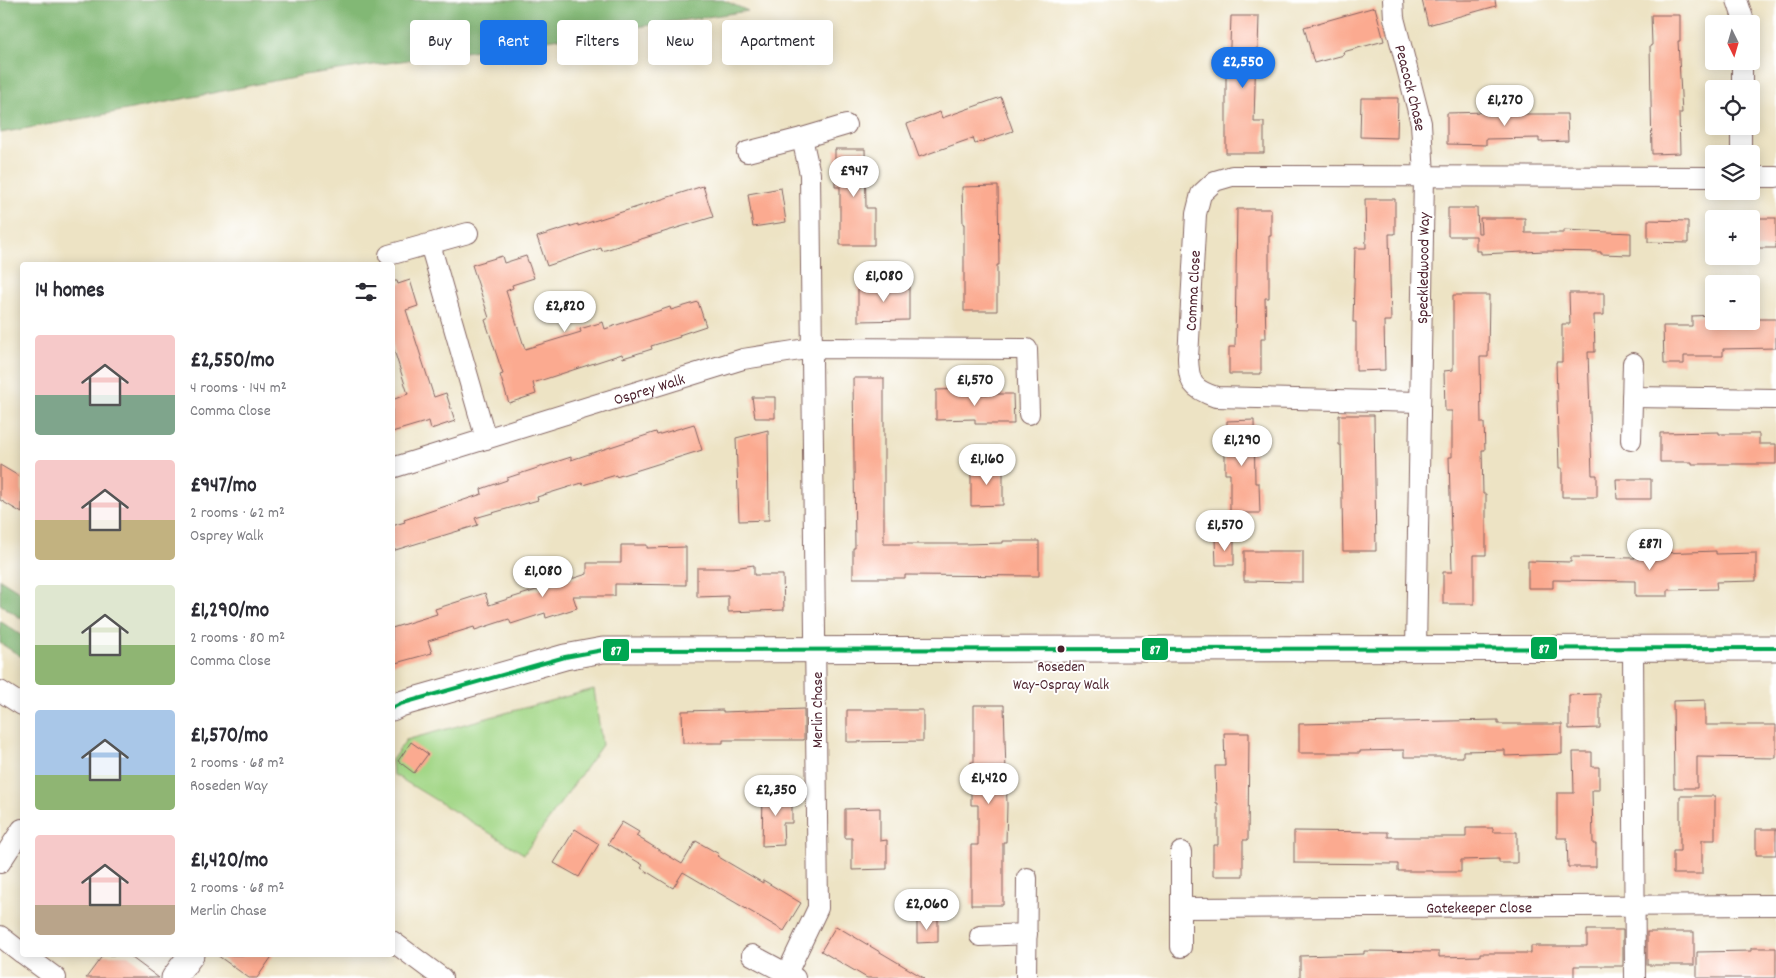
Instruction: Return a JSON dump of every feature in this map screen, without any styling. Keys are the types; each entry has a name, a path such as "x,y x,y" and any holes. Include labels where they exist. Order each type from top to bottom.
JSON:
{"street":[{"name":"Peacock Chase","path":"1393,0 1394,18 1421,123 1424,176"},
{"path":"1737,0 1742,15"},
{"path":"747,152 846,125"},
{"path":"802,138 810,174 816,650"},
{"name":"Comma Close","path":"1420,402 1216,398 1200,392 1189,376 1188,358 1196,214 1201,194 1215,181 1232,176 1424,176"},
{"path":"1424,176 1705,177"},
{"name":"Speckledwood Way","path":"1416,649 1424,176"},
{"path":"1760,177 1776,177"},
{"path":"389,255 468,233"},
{"path":"430,244 486,439"},
{"name":"Osprey Walk","path":"395,467 743,359 813,348 1027,350 1029,414"},
{"path":"1631,440 1633,363"},
{"path":"1632,397 1776,399"},
{"path":"395,706 565,657 603,650 1776,648"},
{"path":"1633,649 1635,978"},
{"name":"Merlin Chase","path":"752,955 791,976 818,908 816,650"},
{"path":"0,691 20,704"},
{"path":"0,863 20,832"},
{"path":"1181,852 1181,947"},
{"path":"1026,978 1027,878"},
{"name":"Gatekeeper Close","path":"1181,908 1776,906"},
{"path":"980,936 1027,934"},
{"path":"0,936 20,951"},
{"path":"395,944 421,972 442,978"},
{"path":"28,957 56,978"},
{"path":"174,978 190,957"}],"green space":[{"path":"0,0 723,0 748,11 686,20 648,20 648,25 638,27 638,20 557,20 557,39 547,40 547,20 480,20 480,50 470,51 470,20 410,20 410,60 304,75 0,133"},
{"path":"0,579 20,592 20,618 0,604"},
{"path":"0,621 20,635 20,656 0,643"},
{"path":"594,689 602,745 524,854 395,775 395,756 406,740"}],"building":[{"path":"1422,0 1495,0 1496,6 1428,25"},
{"path":"1375,7 1384,41 1343,52 1344,55 1314,63 1304,27"},
{"path":"1651,15 1680,15 1680,41 1678,41 1682,113 1679,113 1680,153 1652,154"},
{"path":"1231,16 1259,16 1254,122 1264,122 1264,153 1226,153 1226,74 1229,74"},
{"path":"1001,97 1013,131 975,144 973,138 919,157 907,124 940,112 942,118"},
{"path":"1361,98 1398,98 1397,138 1360,137"},
{"path":"1487,112 1487,114 1567,114 1568,141 1539,142 1539,138 1486,139 1486,145 1447,144 1447,113"},
{"path":"835,149 865,149 866,208 874,208 874,245 840,245 840,187 835,187"},
{"path":"703,186 713,217 602,251 601,248 547,266 537,237 578,224 578,226"},
{"path":"998,186 999,265 997,265 997,311 964,311 962,187"},
{"path":"781,188 786,222 753,227 748,194"},
{"path":"1365,199 1395,199 1395,234 1389,234 1391,321 1384,321 1385,370 1356,371 1356,322 1353,322 1355,248 1366,248"},
{"path":"1448,208 1477,208 1478,233 1481,233 1480,218 1525,218 1525,233 1564,233 1564,230 1631,233 1631,255 1601,254 1601,252 1545,251 1481,254 1481,251 1476,251 1476,236 1448,236"},
{"path":"1237,209 1271,209 1269,298 1265,298 1266,338 1261,338 1261,374 1229,374 1229,347 1235,347"},
{"path":"1760,218 1776,218 1776,248 1760,248"},
{"path":"1648,220 1688,221 1688,243 1648,242"},
{"path":"502,256 504,263 526,256 534,278 512,285 513,288 506,291 525,349 581,332 580,329 603,322 605,329 670,307 671,310 698,302 706,326 651,346 652,349 623,358 622,354 533,383 536,394 509,403 500,375 503,374 485,320 489,318 472,265"},
{"path":"410,280 418,306 406,310 434,397 446,393 455,421 431,429 429,421 395,431 395,399 408,394 395,353 395,281 398,284"},
{"path":"909,285 909,320 858,321 858,286"},
{"path":"1569,293 1604,293 1604,315 1594,315 1595,352 1588,352 1592,475 1597,475 1597,497 1562,497 1562,468 1559,468 1556,362 1562,362 1562,324 1570,324"},
{"path":"1453,295 1489,295 1488,357 1480,357 1481,423 1484,423 1485,450 1482,450 1483,494 1486,494 1486,555 1474,555 1474,604 1443,604 1443,572 1452,572 1449,457 1452,457 1452,411 1445,411 1444,371 1453,370"},
{"path":"1705,315 1705,330 1760,330 1760,319 1776,319 1776,348 1723,349 1723,356 1684,356 1684,364 1664,364 1663,326 1692,326 1692,316"},
{"path":"853,378 884,378 884,544 965,544 1039,541 1039,576 905,575 905,578 853,578 853,548 855,548"},
{"path":"967,389 967,394 1013,394 1014,424 975,424 975,419 936,420 936,390"},
{"path":"752,397 775,397 775,418 755,418"},
{"path":"1339,415 1374,415 1376,551 1343,551"},
{"path":"1254,420 1255,483 1259,483 1260,513 1230,513 1230,474 1225,474 1227,421"},
{"path":"694,424 702,450 616,477 616,475 583,485 582,483 537,497 538,500 475,518 478,525 395,550 395,525 405,522 404,520 482,494 481,489 507,480 507,478 571,457 571,460 656,432 657,435"},
{"path":"768,430 769,520 739,521 736,438"},
{"path":"1719,432 1719,434 1759,434 1759,444 1776,444 1776,464 1660,462 1660,433"},
{"path":"0,465 20,477 20,512 0,500"},
{"path":"971,466 1003,466 1003,505 971,506"},
{"path":"1616,479 1651,479 1651,499 1617,499"},
{"path":"1215,539 1234,539 1234,565 1216,565"},
{"path":"621,545 647,545 647,548 686,547 686,585 615,584 615,596 573,596 577,608 546,618 545,613 511,624 509,619 475,630 474,627 428,641 432,653 395,663 395,627 437,614 435,609 485,593 489,605 587,574 587,563 621,563"},
{"path":"1635,547 1662,547 1662,553 1716,551 1716,554 1756,553 1756,581 1716,582 1717,589 1668,590 1668,596 1635,596 1635,581 1553,580 1553,588 1528,588 1528,561 1571,562 1571,557 1635,558"},
{"path":"1244,551 1303,551 1303,582 1244,581"},
{"path":"754,565 754,575 783,575 784,610 728,612 728,596 697,597 697,568 733,568"},
{"path":"1600,694 1600,728 1569,729 1569,695"},
{"path":"1705,700 1705,725 1776,725 1776,758 1697,757 1697,788 1674,788 1673,701"},
{"path":"974,705 1004,705 1007,805 1006,842 1003,842 1003,905 971,905 971,845 978,845 978,805 971,805 971,762 974,762"},
{"path":"804,709 804,740 723,740 723,743 683,743 682,711 723,710 723,712"},
{"path":"847,710 923,710 923,741 847,742"},
{"path":"1498,720 1498,724 1562,724 1562,754 1505,756 1505,750 1463,751 1463,757 1404,757 1404,750 1360,751 1360,753 1299,753 1299,724"},
{"path":"1224,733 1249,733 1248,840 1243,840 1243,876 1213,876 1213,845 1218,845 1218,803 1216,803 1215,766 1225,766"},
{"path":"411,742 428,754 414,773 398,761"},
{"path":"1573,752 1592,752 1592,767 1599,767 1599,790 1592,790 1593,844 1596,844 1596,867 1568,867 1567,838 1557,838 1557,793 1574,793"},
{"path":"763,793 792,793 792,823 783,823 784,845 762,846"},
{"path":"1680,796 1715,796 1715,840 1702,840 1702,874 1673,874 1673,851 1680,851"},
{"path":"880,808 880,841 887,840 887,869 852,870 852,838 845,838 845,809"},
{"path":"622,822 639,832 636,836 682,864 696,841 719,854 717,856 763,883 763,880 801,903 784,931 683,872 673,888 641,868 643,865 608,844"},
{"path":"1466,828 1493,828 1493,832 1517,832 1517,863 1499,863 1499,859 1461,860 1461,872 1433,872 1398,871 1398,864 1294,863 1294,831 1388,832 1388,837 1466,837"},
{"path":"575,829 599,844 579,877 554,863"},
{"path":"1756,829 1776,829 1776,855 1756,855"},
{"path":"917,919 938,919 938,942 917,943"},
{"path":"836,926 924,978 867,978 821,951"},
{"path":"1587,930 1623,930 1623,966 1574,966 1574,978 1300,978 1300,956 1364,954 1364,951 1439,952 1439,957 1480,956 1480,953 1531,953 1531,946 1587,946"},
{"path":"1647,932 1694,932 1694,965 1647,965"},
{"path":"1751,948 1776,948 1776,978 1697,978 1697,952 1751,951"},
{"path":"102,957 131,957 159,978 86,978"},
{"path":"220,957 272,957 257,978 249,978"}],"transit line":[{"name":"87","path":"395,706 565,657 603,650 1776,648"}],"place":[{"name":"Roseden Way-Ospray Walk","path":"1061,649"}]}
